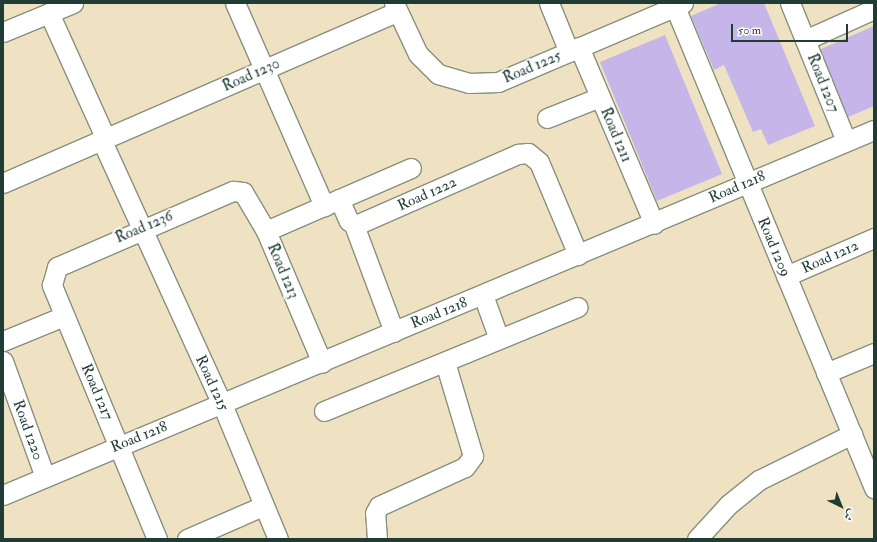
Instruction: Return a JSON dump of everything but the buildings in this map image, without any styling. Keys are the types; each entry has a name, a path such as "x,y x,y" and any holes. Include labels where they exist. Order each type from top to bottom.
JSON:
{"street":[{"path":"3,32 73,3"},
{"path":"235,3 263,70 332,202 354,225 394,332"},
{"name":"Road 1225","path":"549,3 574,49"},
{"name":"Road 1207","path":"790,3 846,141"},
{"name":"Road 1225","path":"395,7 418,54 438,74 469,84 498,82 679,5"},
{"name":"Road 1209","path":"679,5 747,183 874,488"},
{"name":"Road 1230","path":"3,183 263,70 395,7"},
{"path":"805,40 874,9"},
{"path":"49,13 104,140"},
{"name":"Road 1211","path":"574,49 600,97 654,224"},
{"path":"547,118 600,97"},
{"name":"Road 1218","path":"3,495 116,446 322,363 654,224 874,130"},
{"name":"Road 1215","path":"104,140 140,229 222,404 263,506 278,539"},
{"name":"Road 1222","path":"354,225 518,154 528,153 539,162 578,255"},
{"name":"Road 1222","path":"266,231 411,168"},
{"name":"Road 1236","path":"57,267 140,229 233,191"},
{"name":"Road 1213","path":"233,191 248,196 266,231 322,363"},
{"name":"Road 1212","path":"786,276 874,238"},
{"name":"Road 1217","path":"57,267 52,285 112,428 116,446 157,539"},
{"path":"483,295 499,339"},
{"path":"324,411 578,308"},
{"path":"3,341 64,316"},
{"path":"826,372 874,353"},
{"path":"377,539 375,513 379,506 465,467 473,456 445,362"},
{"name":"Road 1220","path":"4,366 45,477"},
{"path":"697,539 740,495 792,462 852,434"},
{"path":"686,539 713,507 751,473 775,460 792,462"},
{"path":"187,539 263,506"}]}
